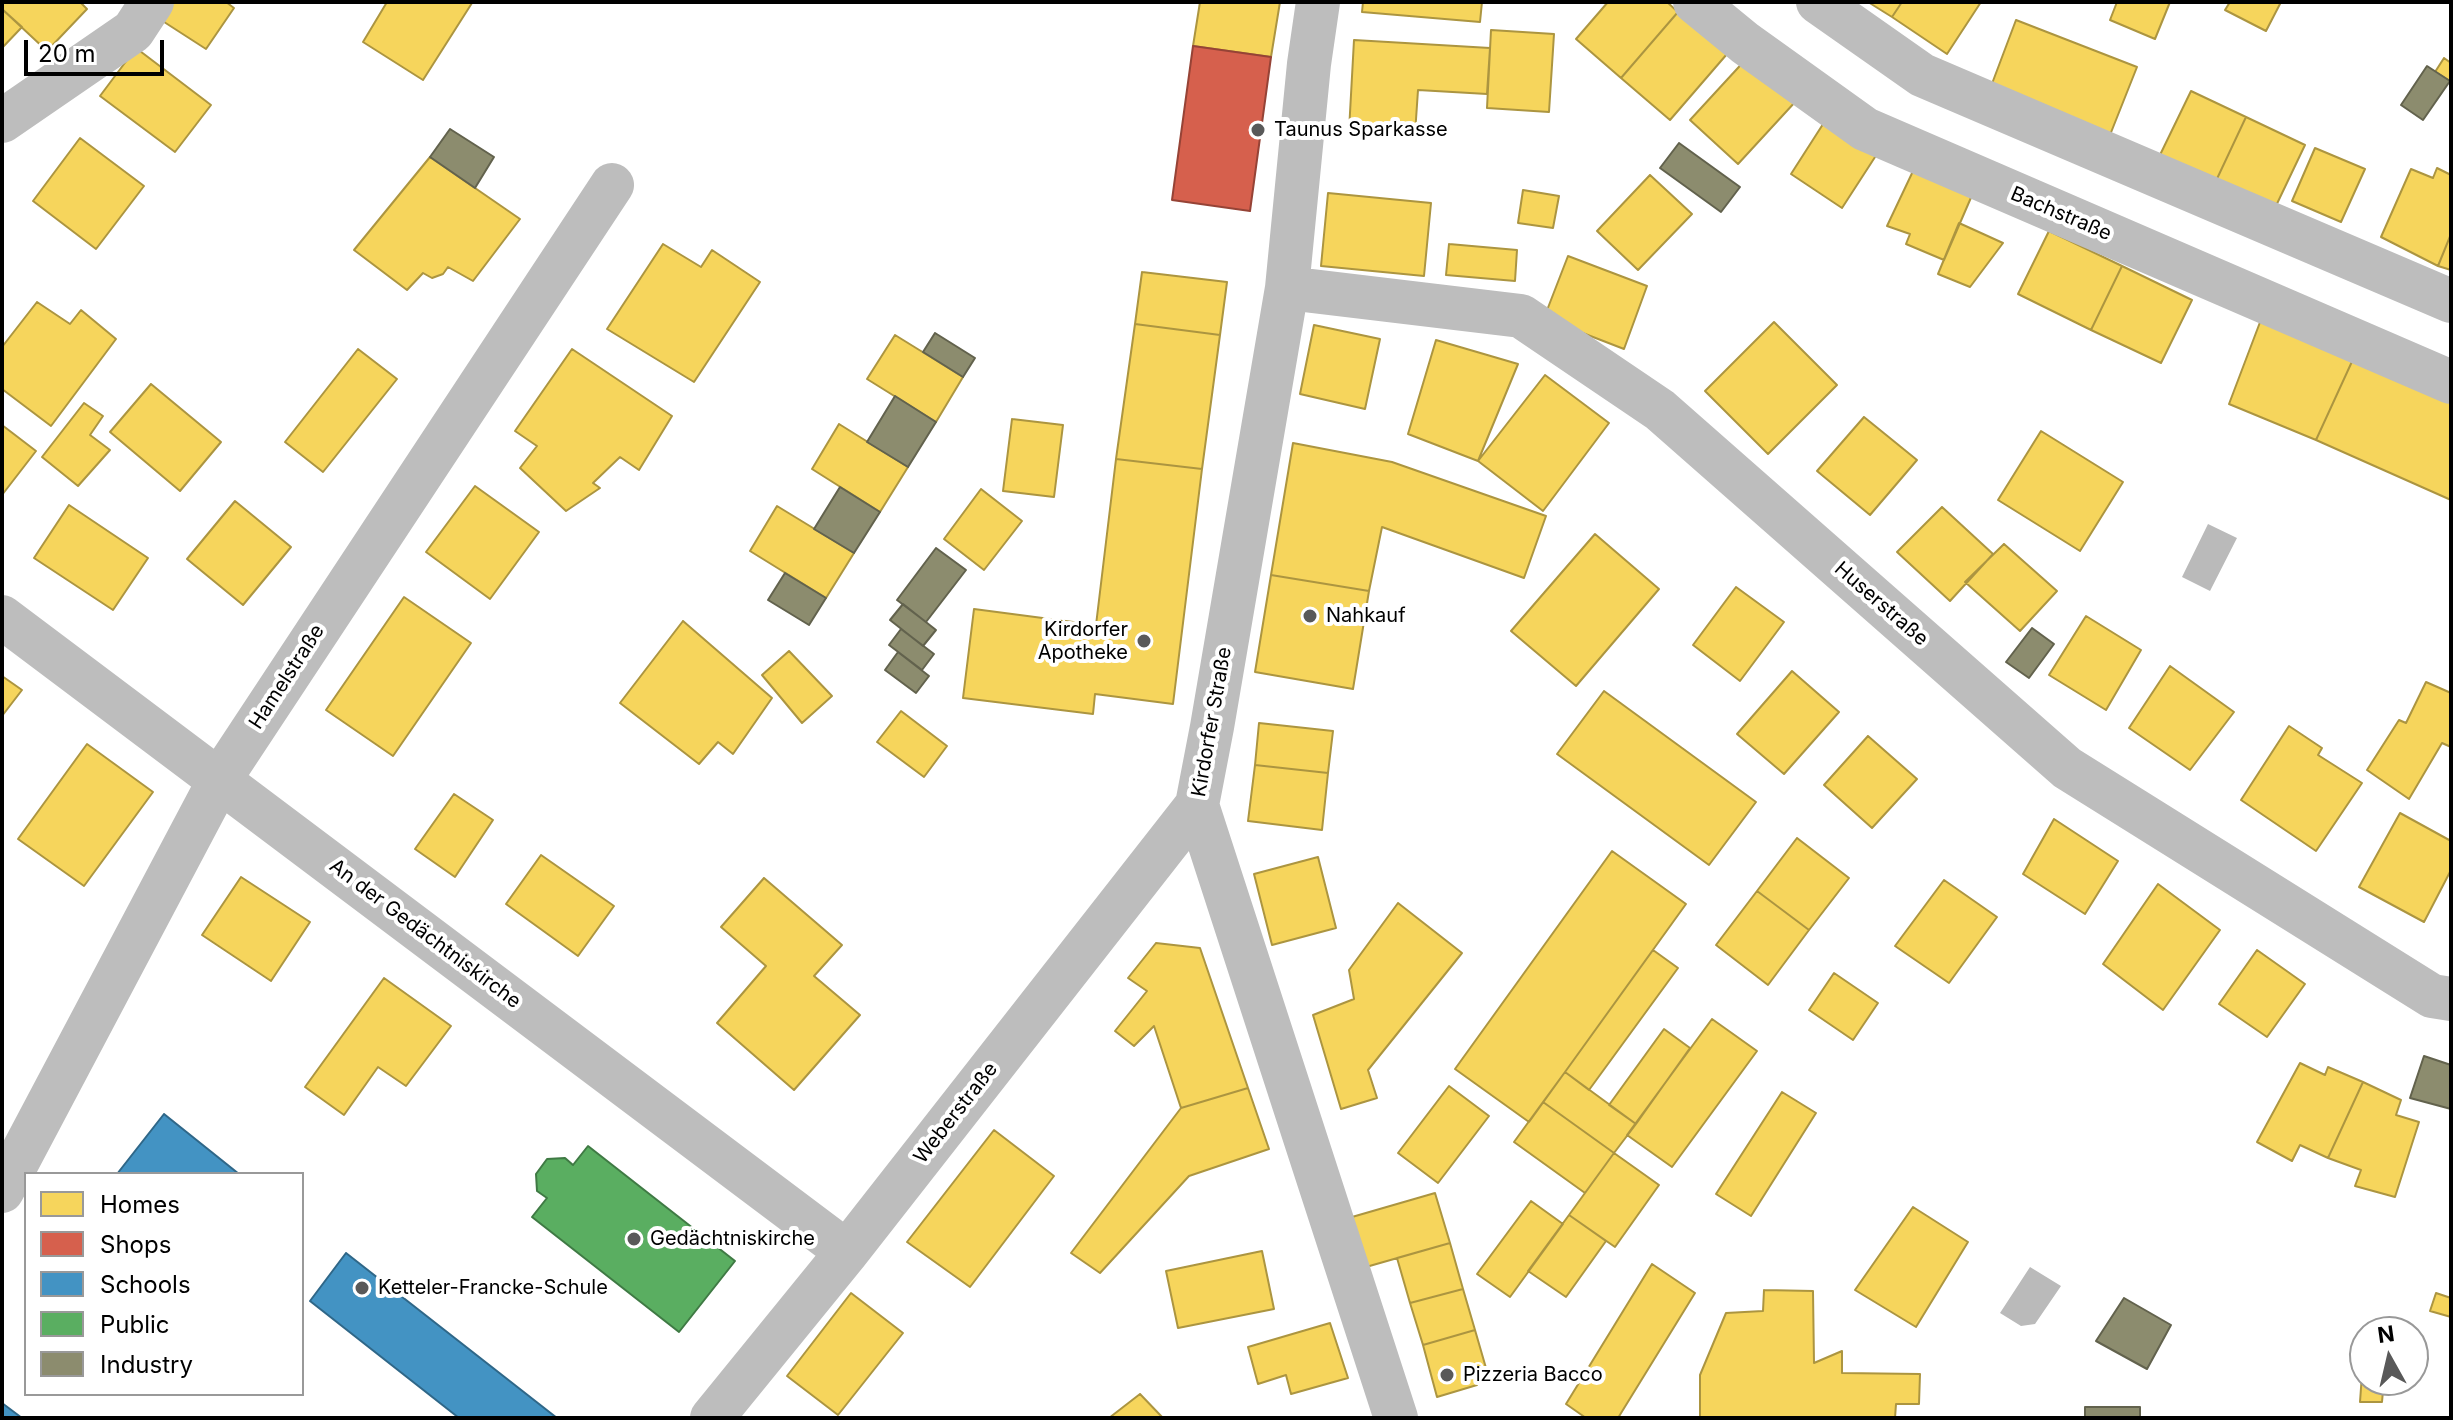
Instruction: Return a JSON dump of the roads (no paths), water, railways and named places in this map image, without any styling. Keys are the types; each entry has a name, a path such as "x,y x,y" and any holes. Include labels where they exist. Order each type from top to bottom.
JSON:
{"street":[{"path":"2,121 133,31 152,2"},
{"name":"Kirdorfer Straße","path":"1318,2 1287,288 1197,805 1396,1418"},
{"name":"Bachstraße","path":"1695,2 1745,43 1865,129 2451,382"},
{"path":"1818,2 1922,75 2451,301"},
{"name":"Hamelstraße","path":"2,1191 220,779 612,185"},
{"name":"Huserstraße","path":"1287,288 1521,316 1660,410 2067,768 2432,996 2451,999"},
{"name":"An der Gedächtniskirche","path":"2,617 847,1252"},
{"name":"Weberstraße","path":"712,1418 847,1252 1197,805"}],"place":[{"name":"Taunus Sparkasse","path":"1258,130"},
{"name":"Nahkauf","path":"1310,616"},
{"name":"Kirdorfer Apotheke","path":"1144,641"},
{"name":"Gedächtniskirche","path":"634,1239"},
{"name":"Ketteler-Francke-Schule","path":"362,1288"},
{"name":"Pizzeria Bacco","path":"1447,1375"}]}
